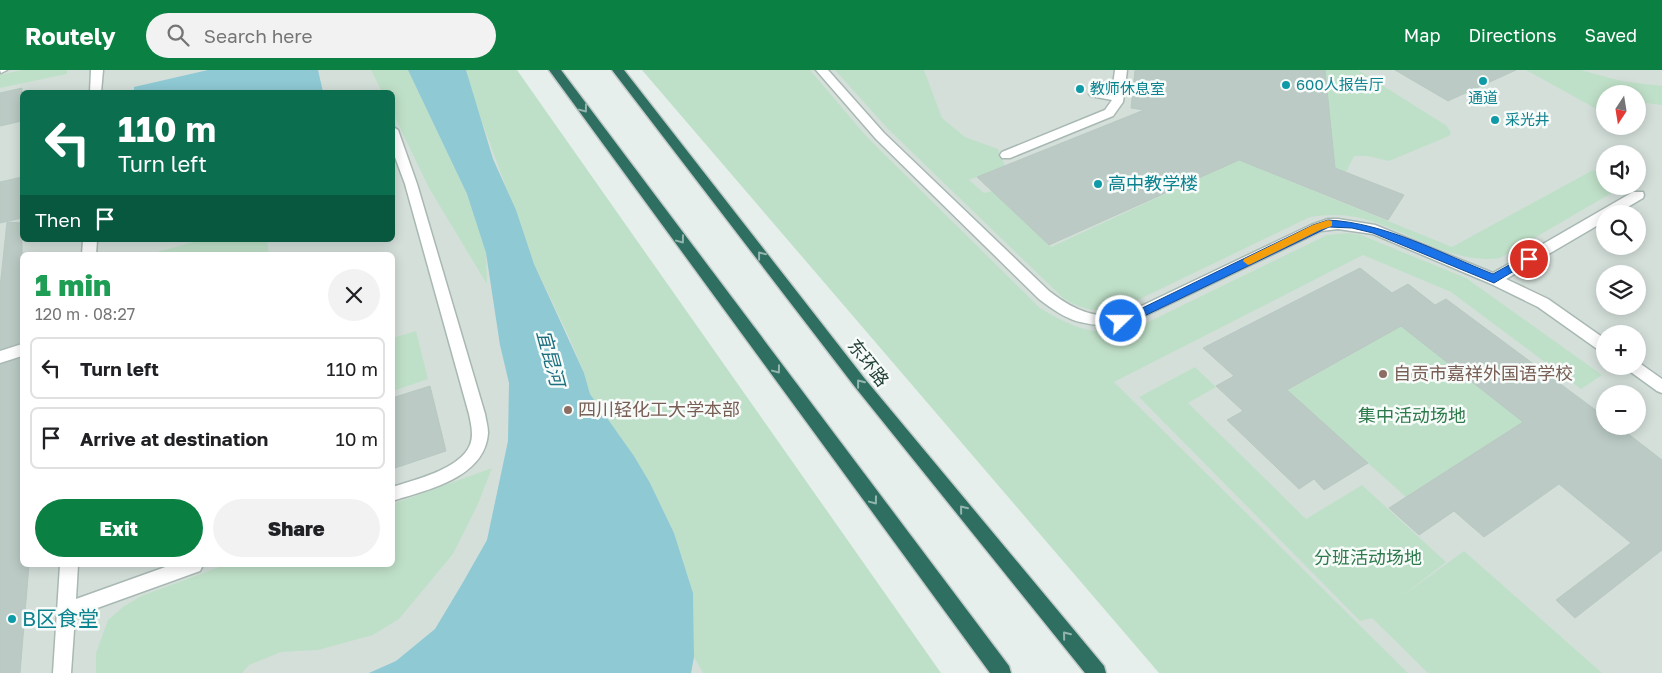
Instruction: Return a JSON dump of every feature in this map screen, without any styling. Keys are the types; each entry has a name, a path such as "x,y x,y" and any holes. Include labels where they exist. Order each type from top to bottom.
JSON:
{"highway":[{"path":"555,70 1002,673"},
{"name":"东环路","path":"618,70 860,384 1097,673"}],"lane":[{"path":"96,90 97,70"},
{"path":"822,70 880,136 1044,295 1062,309 1087,320 1121,321 1136,316 1316,228 1328,224 1352,225 1375,230 1494,279 1543,303 1596,340"},
{"path":"1006,156 1105,116 1115,107 1121,70"},
{"path":"1095,94 1118,97"},
{"path":"395,139 411,184 477,414 480,435 474,454 456,471 395,493"},
{"path":"1622,205 1638,196"},
{"path":"1494,279 1596,220"},
{"path":"0,356 20,351"},
{"path":"1645,375 1662,387"},
{"path":"62,673 69,567"},
{"path":"66,611 188,567"}],"shaded area":[{"name":"四川轻化工大学本部","path":"0,70 501,70 934,673 0,673"},
{"name":"自贡市嘉祥外国语学校","path":"795,70 1662,70 1662,673 1407,673"}],"green space":[{"path":"22,70 67,70 67,74 0,88 0,75"},
{"path":"371,70 408,70 467,194 486,253 487,284 429,188 395,117 395,90 381,90"},
{"path":"466,70 517,70 941,673 703,673 694,657 693,593 674,533 650,483 634,456 590,394 584,373 569,337 534,264 473,97"},
{"path":"642,70 810,70 867,137 1040,308 1075,326 1109,332 1136,328 1327,235 1348,233 1361,235 1466,278 1596,371 1596,375 1602,375 1581,389 1451,292 1363,255 1114,382 1408,673 1159,673"},
{"path":"835,70 924,70 942,118 965,137 998,149 1005,166 969,180 984,193 992,191 1051,247 1238,160 1452,247 1593,170 1596,172 1596,195 1608,195 1500,258 1482,259 1465,257 1431,246 1381,224 1357,217 1337,215 1310,217 1121,308 1105,311 1083,308 1063,298 888,129"},
{"path":"1325,70 1358,70 1447,126 1451,133 1449,136 1389,161 1367,156 1354,156 1346,172 1247,134"},
{"path":"1526,70 1581,70 1621,81 1662,86 1662,105 1646,103 1646,85 1596,85 1596,109"},
{"path":"194,242 267,242 269,252 157,252"},
{"name":"集中活动场地","path":"1401,326 1523,422 1406,497 1287,391"},
{"path":"416,331 428,379 395,390 395,337"},
{"name":"分班活动场地","path":"1195,367 1216,387 1188,403 1306,519 1362,485 1446,562 1402,596 1464,551 1602,673 1428,673 1372,618 1360,621 1139,397"},
{"path":"492,468 478,504 453,554 399,619 373,635 318,650 281,652 249,665 242,673 96,673 96,653 108,620 123,607 141,596 220,567 395,567 395,503"}],"water":[{"path":"208,70 318,70 323,90 134,90 134,87"},
{"name":"宜昆河","path":"408,70 466,70 493,159 516,210 534,264 584,373 590,394 634,456 650,483 674,533 693,593 694,657 691,673 369,673 396,661 435,629 462,584 487,540 508,441 509,383 500,345 486,253 467,194"}],"building":[{"path":"1135,70 1325,70 1335,168 1404,195 1388,220 1239,160 1049,245 977,177 1144,110 1131,108"},
{"path":"1395,70 1516,70 1448,101"},
{"path":"22,88 20,90 20,121 0,126 0,93"},
{"path":"20,177 20,218 0,223 0,182"},
{"path":"7,222 20,223 22,252 20,252 20,343 0,349 0,287"},
{"path":"1360,268 1392,293 1408,284 1435,305 1446,299 1596,410 1596,435 1630,435 1662,460 1662,550 1575,618 1556,600 1631,543 1559,484 1484,537 1454,511 1419,535 1389,508 1523,422 1401,326 1287,390 1368,463 1324,490 1314,479 1299,489 1227,420 1243,411 1216,386 1234,376 1203,348"},
{"path":"20,359 20,567 29,567 20,673 0,673 0,365"},
{"path":"430,386 446,451 395,468 395,397"}],"slow traffic":[{"path":"1248,261 1328,224"}],"place":[{"name":"通道","path":"1483,81"},
{"name":"600人报告厅","path":"1286,85"},
{"name":"教师休息室","path":"1080,89"},
{"name":"采光井","path":"1495,120"},
{"name":"高中教学楼","path":"1098,184"},
{"name":"自贡市嘉祥外国语学校","path":"1383,374"},
{"name":"四川轻化工大学本部","path":"568,410"},
{"name":"B区食堂","path":"12,619"}],"route":[{"path":"1121,321 1136,316 1316,228 1328,224 1352,225 1375,230 1494,279 1529,259"}]}
